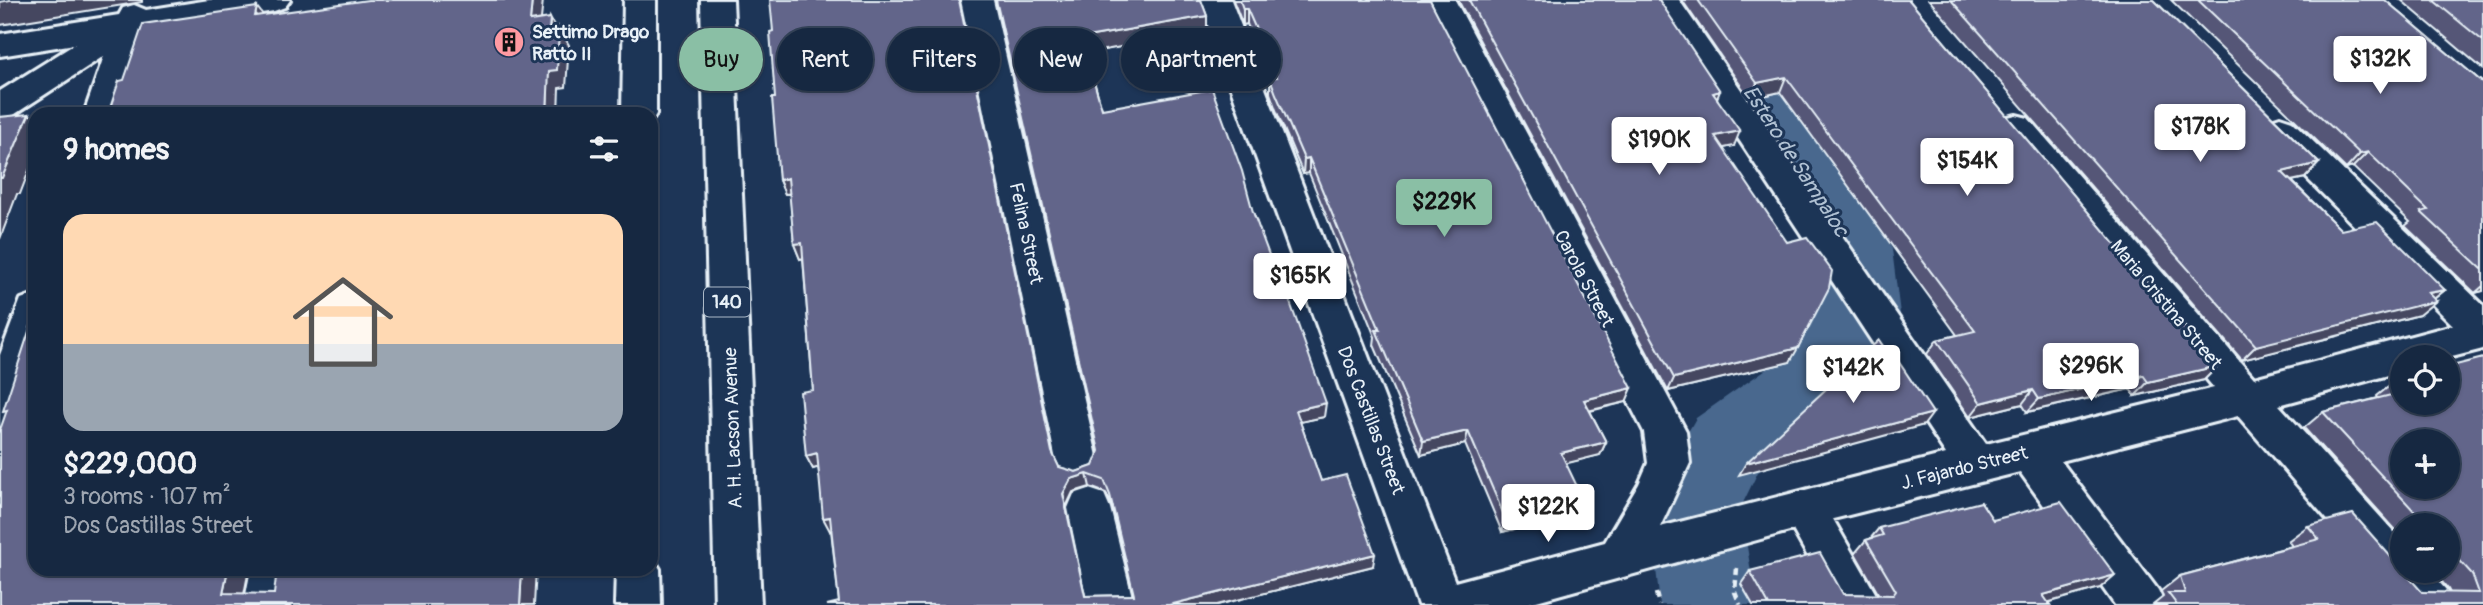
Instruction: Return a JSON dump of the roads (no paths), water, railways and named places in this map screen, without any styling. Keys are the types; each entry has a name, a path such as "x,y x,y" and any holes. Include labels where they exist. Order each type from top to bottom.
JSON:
{"street":[{"path":"0,45 135,12 169,0"},
{"path":"0,107 135,12 274,0"},
{"path":"639,107 640,0"},
{"name":"A. H. Lacson Avenue","path":"717,0 738,605"},
{"name":"Felina Street","path":"977,0 1078,465"},
{"name":"Dos Castillas Street","path":"1215,0 1444,605"},
{"name":"Carola Street","path":"1439,0 1665,431 1669,463 1657,493 1619,558"},
{"path":"1663,0 1976,464"},
{"path":"103,107 135,12"},
{"name":"Maria Cristina Street","path":"1997,104 2246,397 2430,605"},
{"path":"2254,104 2483,331"},
{"path":"0,414 28,331"},
{"name":"J. Fajardo Street","path":"1444,605 1803,508 2246,397 2483,331"},
{"path":"2028,450 2142,605"},
{"path":"1088,508 1111,605"},
{"path":"1803,508 1859,605"},
{"path":"267,605 272,576"},
{"path":"638,576 638,605"}],"waterway":[{"name":"Estero de Sampaloc","path":"1690,0 1809,175 1852,249 1859,314 1812,383 1727,445 1695,505 1708,605"}],"place":[{"name":"Settimo Drago Ratto II","path":"509,42"}]}
